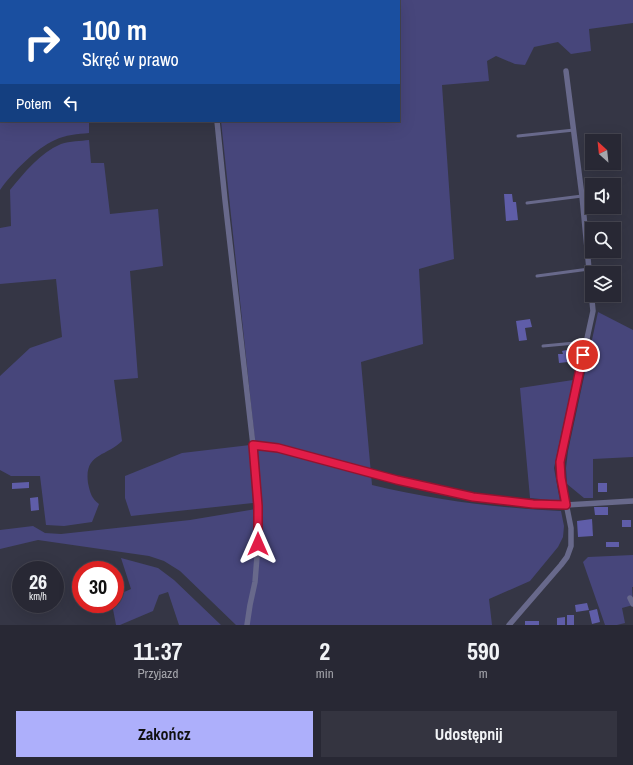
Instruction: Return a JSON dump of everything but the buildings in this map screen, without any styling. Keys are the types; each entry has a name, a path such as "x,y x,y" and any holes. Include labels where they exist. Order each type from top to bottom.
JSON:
{"street":[{"path":"566,71 582,196 589,266"},
{"path":"217,122 253,445 258,506 256,582 247,625"},
{"path":"509,625 567,557 571,546 571,528 561,478 560,462 594,311 593,302"},
{"path":"253,445 278,448 397,480 473,497 533,504 566,505 633,501"},
{"path":"630,598 633,604"}],"lane":[{"path":"518,136 574,130"},
{"path":"526,203 582,196"},
{"path":"537,276 585,270"},
{"path":"543,346 586,342"}],"shaded area":[{"path":"400,0 633,0 633,23 589,29 591,51 571,54 558,42 534,47 525,65 515,64 496,56 487,61 489,81 442,85 454,259 419,269 423,344 361,362 372,485 419,495 466,502 513,508 561,511 564,526 563,537 558,547 530,581 489,599 492,625 236,625 180,571 164,561 149,556 38,540 0,549 0,530 33,526 45,533 61,534 190,520 262,508 221,122 400,122"},
{"path":"0,122 89,122 89,133 63,137 40,149 11,176 0,190"},
{"path":"89,140 91,163 104,163 110,214 158,209 163,266 130,271 138,378 114,380 122,441 98,457 89,466 88,483 93,498 99,504 92,522 64,526 46,525 40,476 11,476 0,470 0,376 30,348 62,337 56,279 0,284 0,228 11,226 10,190 39,158 61,144"},
{"path":"598,312 633,330 633,457 593,459 593,498 584,498 567,484 566,468 568,451"},
{"path":"573,380 554,468 560,501 530,498 520,388"},
{"path":"250,445 253,503 131,516 125,498 125,476 182,453"},
{"path":"633,555 633,605 622,608 625,623 605,625 583,562 588,557"},
{"path":"121,558 158,568 174,580 221,625 179,625 168,592 159,595 153,611 120,625 116,625 114,613 124,613 124,592 131,589 124,567 124,561 122,561"}],"route":[{"path":"258,544 258,506 253,445 278,448 397,480 473,497 533,504 566,505 561,478 560,462 583,355"}]}
